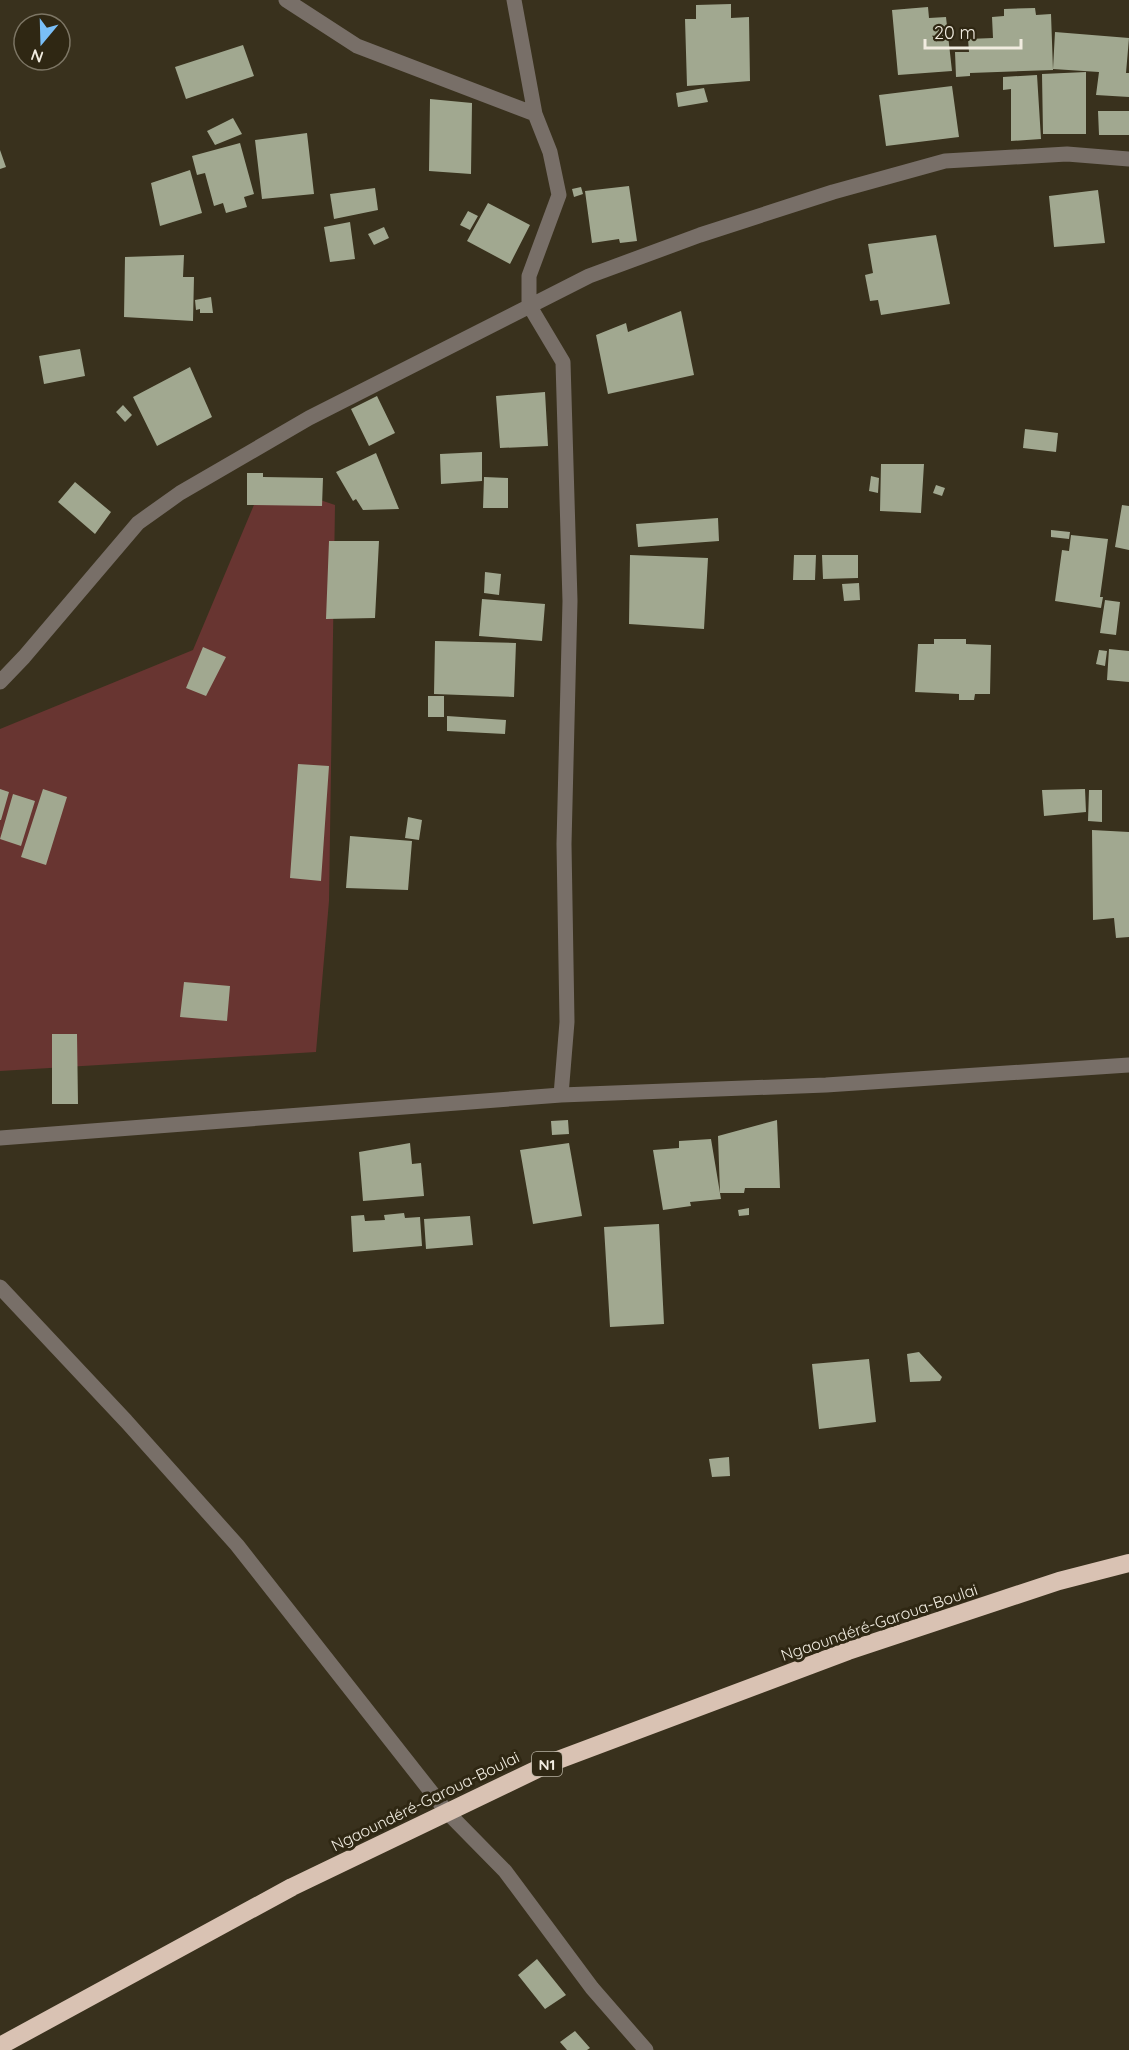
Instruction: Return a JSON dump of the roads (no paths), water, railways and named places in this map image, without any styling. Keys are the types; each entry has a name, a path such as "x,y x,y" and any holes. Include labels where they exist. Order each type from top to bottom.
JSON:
{"highway":[{"name":"Ngaoundéré-Garoua-Boulai","path":"0,2046 292,1887 550,1763 848,1651 1059,1581 1129,1563"}],"street":[{"path":"286,0 357,46 535,114"},
{"path":"514,0 535,114 550,152 559,195 529,276 529,305 563,362 570,601 564,844 567,1022 561,1095"},
{"path":"0,682 24,657 138,522 180,493 309,418 590,276 700,235 833,192 945,161 1067,154 1129,159"},
{"path":"0,1138 561,1095 826,1085 1129,1065"},
{"path":"0,1287 126,1421 237,1545 447,1812 505,1871 592,1988 646,2050"}]}
